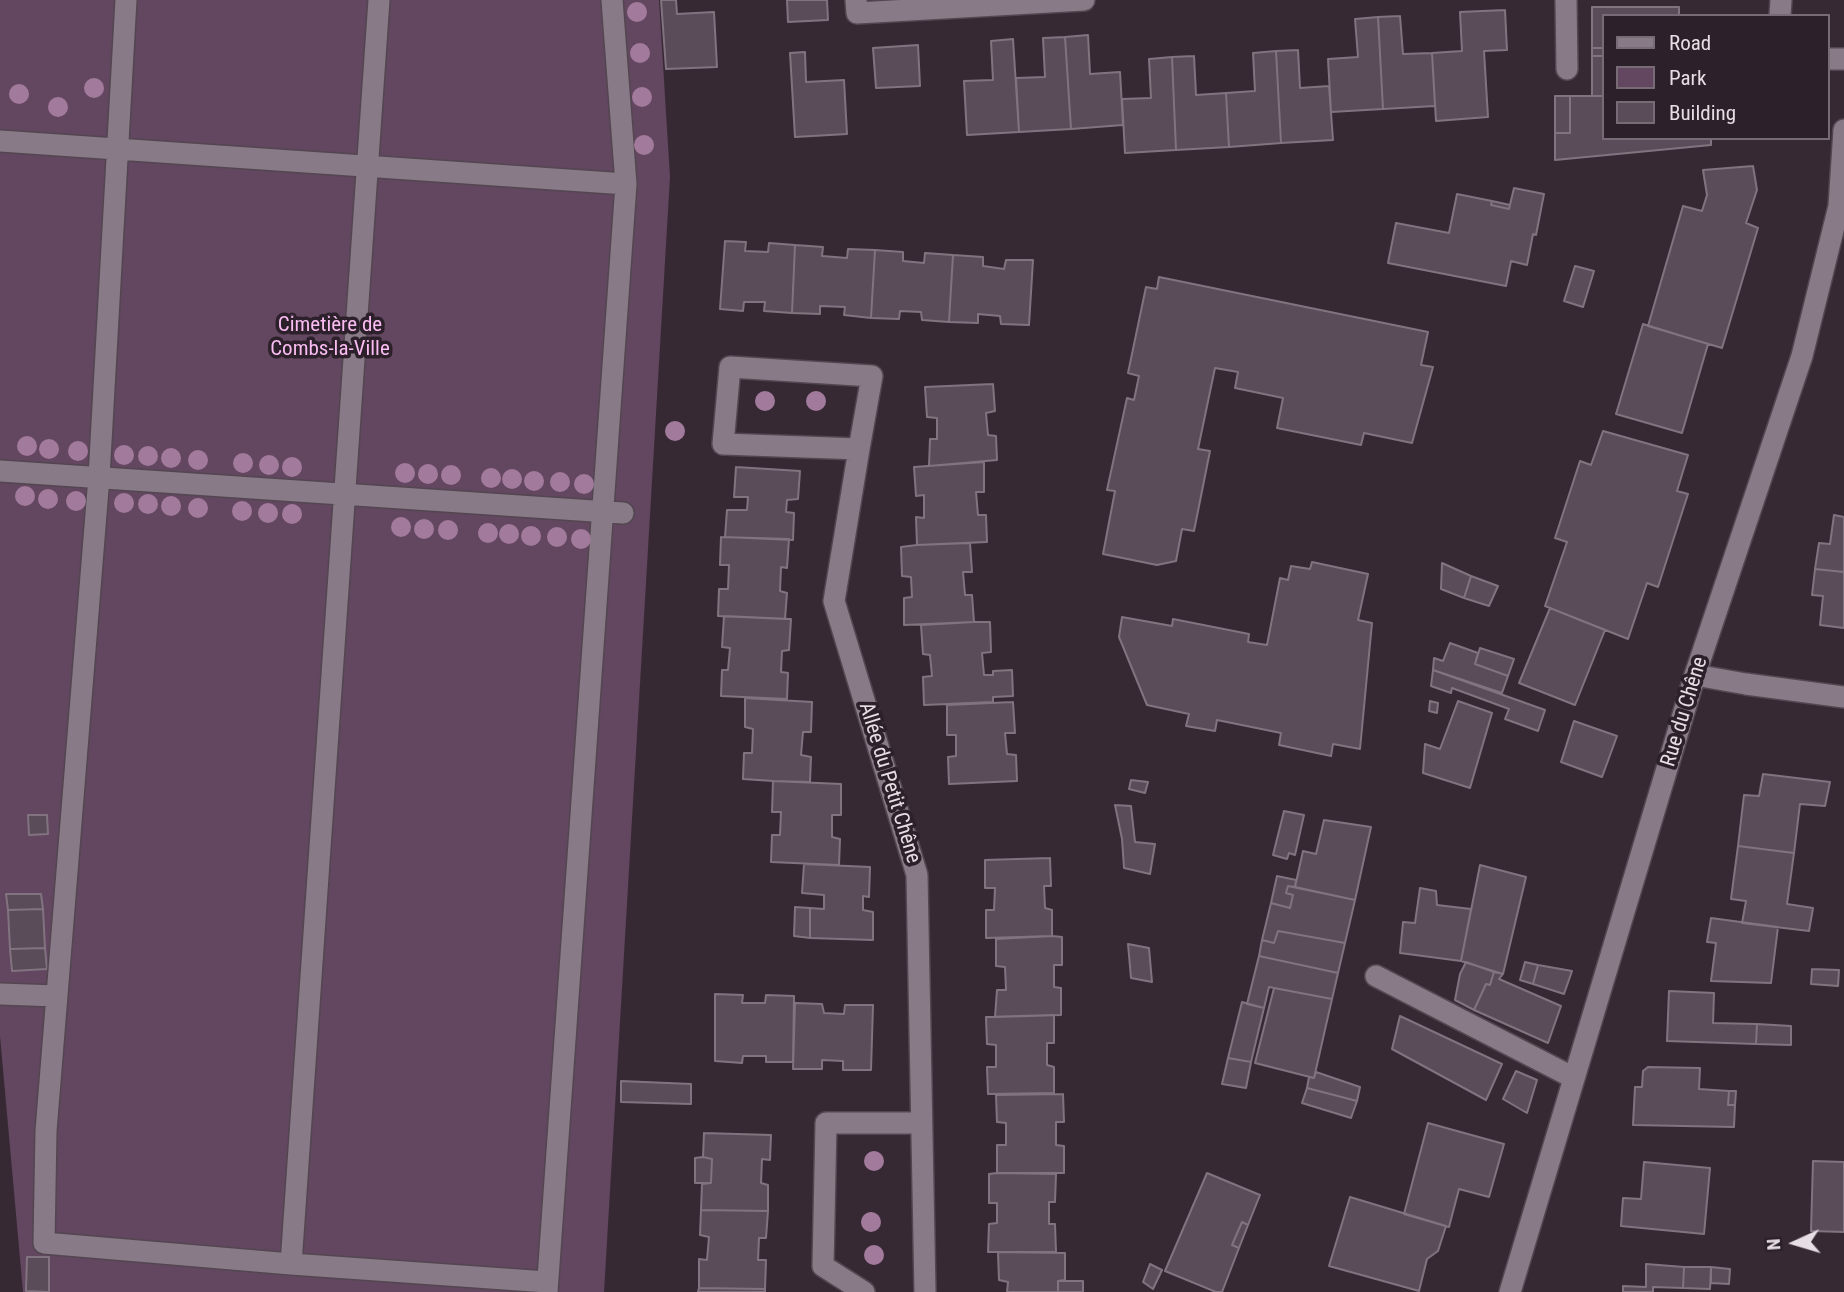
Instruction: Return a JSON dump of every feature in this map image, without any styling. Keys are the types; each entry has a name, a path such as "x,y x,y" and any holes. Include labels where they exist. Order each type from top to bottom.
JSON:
{"street":[{"path":"126,0 99,477 46,1131 44,1243 547,1287 612,513 626,184 612,0"},
{"path":"291,1264 379,0"},
{"path":"856,0 857,13 1083,0"},
{"path":"1566,0 1567,69"},
{"name":"Rue du Chêne","path":"1510,1292 1695,675 1802,356 1839,206 1844,130"},
{"path":"0,141 626,184"},
{"name":"Allée du Petit Chêne","path":"859,450 723,444 730,368 872,376 834,601 916,875 925,1292"},
{"path":"0,471 612,513"},
{"path":"1695,675 1844,697"},
{"path":"1376,976 1574,1078"},
{"path":"0,994 57,996"},
{"path":"864,1292 823,1266 826,1123 922,1123"}],"green space":[{"name":"Cimetière de Combs-la-Ville","path":"0,0 659,0 670,177 604,1292 23,1292 0,1036"}],"building":[{"path":"661,0 676,0 677,14 714,12 717,67 666,69"},
{"path":"787,0 827,0 828,20 788,22"},
{"path":"1592,7 1679,7 1679,14 1602,14 1602,48 1592,48"},
{"path":"1505,10 1507,50 1484,51 1488,117 1436,121 1432,53 1462,51 1460,12"},
{"path":"1400,16 1403,54 1432,53 1435,106 1383,109 1378,17"},
{"path":"1378,17 1383,109 1331,112 1328,59 1358,57 1355,19"},
{"path":"1088,35 1090,74 1120,72 1123,125 1071,129 1065,37"},
{"path":"1065,37 1071,129 1019,132 1016,78 1045,77 1043,38"},
{"path":"1013,39 1019,132 967,135 964,81 993,80 991,41"},
{"path":"918,45 920,86 876,88 873,48"},
{"path":"1592,48 1602,48 1602,56 1592,56"},
{"path":"1298,50 1300,88 1329,86 1333,140 1281,143 1276,51"},
{"path":"1276,51 1281,143 1229,147 1226,93 1255,91 1253,53"},
{"path":"805,52 806,82 844,80 847,134 795,137 790,53"},
{"path":"1194,56 1196,95 1226,93 1229,147 1176,150 1172,57"},
{"path":"1592,56 1602,56 1602,96 1592,96"},
{"path":"1172,57 1176,150 1125,153 1122,99 1151,98 1149,59"},
{"path":"1555,96 1570,96 1570,133 1555,133"},
{"path":"1570,96 1602,96 1602,140 1711,140 1711,145 1555,160 1555,133 1570,133"},
{"path":"1753,166 1757,190 1746,223 1758,228 1722,348 1648,326 1683,206 1702,211 1707,195 1703,170"},
{"path":"1514,188 1544,194 1527,265 1511,261 1506,286 1388,263 1396,223 1449,233 1457,194 1492,201 1491,205 1509,209"},
{"path":"1492,201 1510,205 1509,209 1491,205"},
{"path":"725,241 746,242 745,251 768,252 769,243 795,245 792,313 764,311 765,302 744,302 743,311 720,309"},
{"path":"795,245 823,247 822,256 847,258 848,249 875,250 871,318 844,315 845,307 820,306 820,314 792,313"},
{"path":"875,250 903,252 903,261 924,263 925,253 953,255 949,322 922,320 921,312 900,311 899,319 871,318"},
{"path":"953,255 983,257 983,266 1004,269 1006,260 1033,260 1029,325 1001,324 1000,316 978,314 978,323 949,322"},
{"path":"1575,266 1594,271 1583,307 1564,301"},
{"path":"1159,277 1428,332 1421,365 1433,367 1412,443 1364,433 1361,445 1277,428 1283,398 1235,388 1238,372 1215,368 1198,449 1210,451 1194,531 1182,529 1176,561 1157,565 1103,554 1115,491 1107,490 1127,398 1134,400 1139,376 1128,373 1146,287 1157,289"},
{"path":"1643,324 1708,344 1682,433 1616,414"},
{"path":"993,384 995,411 986,413 988,435 996,436 997,460 929,466 930,439 937,439 937,418 927,417 925,387"},
{"path":"1603,431 1688,455 1677,491 1688,494 1658,587 1647,583 1628,639 1545,606 1567,542 1555,538 1580,461 1591,465"},
{"path":"984,462 984,492 976,492 978,515 986,515 987,542 917,545 916,517 924,518 924,495 916,496 914,467"},
{"path":"736,467 800,471 798,499 787,500 786,512 794,513 793,540 725,537 727,510 747,510 748,497 734,497"},
{"path":"1834,515 1844,517 1844,572 1815,569 1819,543 1830,544"},
{"path":"721,537 789,539 787,568 781,567 780,591 787,593 785,619 718,616 719,589 728,589 729,565 720,565"},
{"path":"970,543 972,572 963,572 965,595 972,595 974,622 904,625 904,598 912,597 911,577 902,576 901,547"},
{"path":"1312,562 1368,574 1358,620 1372,623 1360,749 1333,744 1331,756 1279,745 1281,733 1217,720 1215,731 1186,726 1189,714 1147,705 1119,637 1122,617 1172,626 1173,619 1249,634 1248,642 1267,645 1280,578 1288,580 1291,566 1310,569"},
{"path":"1442,563 1471,576 1464,598 1441,589"},
{"path":"1815,569 1844,572 1844,628 1820,625 1823,596 1812,595"},
{"path":"1471,576 1498,586 1489,606 1464,598"},
{"path":"1550,608 1605,630 1575,705 1519,683"},
{"path":"724,616 791,619 789,650 782,651 781,672 788,673 787,699 721,696 722,670 728,670 730,648 722,647"},
{"path":"990,622 991,652 982,653 984,675 993,675 993,671 1012,670 1013,696 993,697 993,702 924,705 923,677 932,676 930,655 923,654 921,625"},
{"path":"1450,643 1478,653 1475,664 1508,676 1502,693 1433,670 1434,658 1443,661"},
{"path":"1480,648 1514,659 1508,676 1475,664"},
{"path":"1433,670 1545,710 1538,731 1505,719 1509,709 1452,688 1451,693 1431,686"},
{"path":"745,698 812,702 811,732 803,732 801,755 811,757 810,782 743,779 744,753 752,753 753,729 745,727"},
{"path":"1430,701 1438,703 1437,713 1429,711"},
{"path":"1458,701 1492,713 1470,788 1423,773 1425,744 1440,749"},
{"path":"1013,702 1015,733 1005,733 1007,754 1016,755 1017,781 949,784 948,757 956,756 956,735 947,735 947,705"},
{"path":"1574,721 1617,736 1602,777 1561,762"},
{"path":"1763,774 1830,782 1825,806 1800,804 1794,853 1738,846 1744,795 1759,796"},
{"path":"1131,780 1148,782 1145,793 1129,789"},
{"path":"773,781 841,784 841,815 832,815 832,837 840,839 839,865 771,862 772,835 780,835 781,812 772,812"},
{"path":"1115,805 1131,806 1135,842 1155,844 1150,874 1124,868 1122,839"},
{"path":"1284,811 1304,815 1295,855 1289,853 1287,859 1273,855"},
{"path":"28,815 47,815 48,834 29,835"},
{"path":"1324,820 1371,827 1355,900 1295,887 1303,851 1316,854"},
{"path":"1738,846 1794,853 1787,904 1813,908 1809,931 1742,923 1746,901 1731,899"},
{"path":"1050,858 1051,886 1044,886 1045,908 1052,910 1052,936 986,938 986,910 994,910 995,888 985,888 985,860"},
{"path":"804,864 870,867 869,897 863,896 863,910 873,912 873,940 810,938 810,908 824,909 824,895 802,893"},
{"path":"1480,865 1526,877 1503,974 1461,961"},
{"path":"1277,876 1296,880 1295,887 1288,886 1286,893 1293,895 1290,908 1271,903"},
{"path":"1288,886 1355,900 1345,943 1278,931 1274,943 1262,940 1271,903 1290,908 1293,895 1286,893"},
{"path":"1420,888 1436,891 1437,905 1471,909 1461,961 1400,953 1403,922 1415,923"},
{"path":"6,894 41,894 43,909 8,910"},
{"path":"795,907 810,908 810,938 794,936"},
{"path":"43,909 45,948 10,949 8,910"},
{"path":"1711,918 1778,927 1771,983 1711,981 1716,943 1707,942"},
{"path":"1278,931 1345,943 1338,973 1259,956 1262,940 1274,943"},
{"path":"1062,937 1062,965 1054,965 1054,987 1061,988 1061,1015 995,1017 997,990 1006,990 1005,967 996,966 996,939"},
{"path":"1128,944 1149,948 1152,982 1131,978"},
{"path":"45,948 47,969 12,971 10,949"},
{"path":"1259,956 1338,973 1332,999 1269,987 1264,1008 1247,1004"},
{"path":"1466,962 1494,972 1490,985 1486,984 1474,1010 1455,1000 1460,974"},
{"path":"1525,962 1538,965 1533,984 1520,980"},
{"path":"1538,965 1572,971 1564,994 1533,984"},
{"path":"1812,969 1839,970 1838,986 1811,984"},
{"path":"1494,972 1503,974 1499,979 1561,1006 1548,1043 1474,1010 1486,984 1490,985"},
{"path":"1274,988 1332,999 1314,1078 1255,1063"},
{"path":"1669,991 1714,993 1713,1023 1757,1024 1756,1044 1667,1041"},
{"path":"715,994 743,995 742,1003 765,1003 766,995 794,996 793,1062 766,1062 766,1056 743,1056 742,1063 715,1061"},
{"path":"1242,1002 1264,1008 1251,1062 1228,1058"},
{"path":"795,1003 822,1004 824,1013 844,1014 845,1005 873,1005 871,1070 843,1070 843,1061 822,1060 822,1069 793,1069"},
{"path":"1054,1015 1054,1043 1047,1043 1047,1065 1054,1067 1054,1093 988,1094 987,1067 996,1067 996,1045 987,1044 986,1017"},
{"path":"1400,1016 1502,1064 1486,1100 1392,1049"},
{"path":"1757,1024 1791,1026 1791,1045 1756,1044"},
{"path":"1228,1058 1251,1062 1246,1088 1222,1084"},
{"path":"1648,1067 1700,1068 1699,1089 1729,1091 1728,1105 1735,1105 1734,1127 1633,1125 1635,1087 1642,1087 1643,1071"},
{"path":"1516,1071 1537,1080 1527,1113 1503,1099"},
{"path":"1316,1072 1360,1087 1357,1101 1307,1088 1309,1077 1314,1078"},
{"path":"621,1081 691,1084 691,1104 621,1102"},
{"path":"1307,1088 1357,1101 1351,1118 1302,1103"},
{"path":"1729,1091 1736,1091 1735,1105 1728,1105"},
{"path":"1063,1094 1064,1122 1056,1122 1056,1145 1064,1146 1064,1173 997,1173 997,1145 1006,1145 1006,1123 997,1122 996,1095"},
{"path":"1428,1123 1504,1144 1489,1197 1459,1189 1449,1227 1404,1214"},
{"path":"704,1133 771,1135 770,1160 762,1159 761,1183 768,1185 768,1211 701,1210 702,1184 711,1183 712,1159 703,1157"},
{"path":"695,1158 712,1159 711,1183 695,1183"},
{"path":"1813,1161 1844,1162 1844,1232 1811,1231"},
{"path":"1644,1162 1710,1168 1704,1234 1621,1226 1623,1198 1641,1199"},
{"path":"1207,1173 1260,1195 1248,1225 1242,1222 1232,1245 1239,1248 1222,1292 1165,1271"},
{"path":"989,1174 1056,1174 1055,1202 1049,1202 1049,1224 1055,1224 1056,1252 988,1252 989,1224 997,1223 997,1203 989,1203"},
{"path":"1350,1197 1446,1226 1438,1251 1427,1259 1419,1291 1329,1266"},
{"path":"701,1210 768,1211 766,1238 759,1238 758,1260 766,1260 765,1289 699,1288 699,1259 707,1260 709,1237 700,1235"},
{"path":"1242,1222 1248,1225 1239,1248 1232,1245"},
{"path":"998,1252 1065,1253 1065,1280 1058,1281 1058,1292 1007,1292 1008,1282 999,1280"},
{"path":"27,1257 49,1257 49,1292 26,1291"},
{"path":"1150,1264 1162,1270 1153,1289 1143,1282"},
{"path":"1646,1264 1684,1267 1683,1288 1653,1287 1653,1292 1623,1292 1623,1286 1646,1287"},
{"path":"1684,1267 1711,1267 1710,1289 1683,1288"},
{"path":"1711,1267 1730,1269 1729,1284 1711,1283"},
{"path":"1058,1281 1083,1281 1083,1292 1058,1292"},
{"path":"699,1288 765,1289 765,1292 698,1292"}]}
